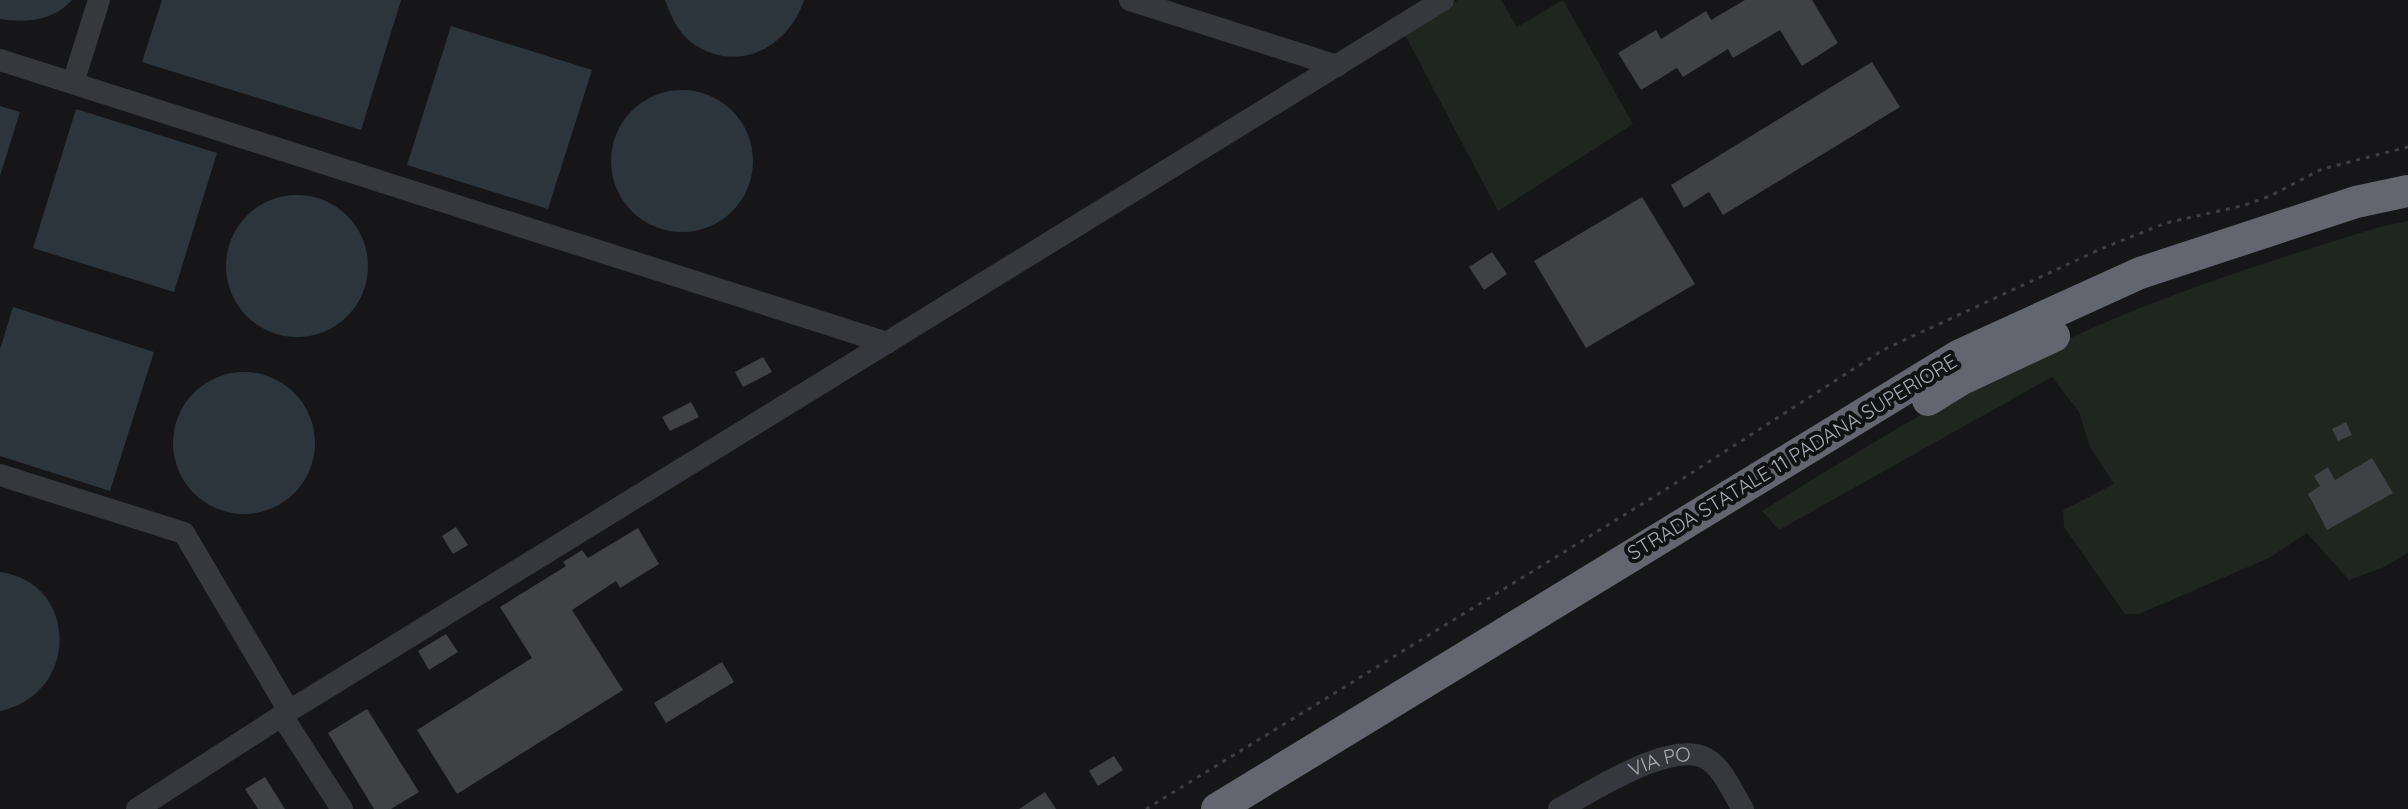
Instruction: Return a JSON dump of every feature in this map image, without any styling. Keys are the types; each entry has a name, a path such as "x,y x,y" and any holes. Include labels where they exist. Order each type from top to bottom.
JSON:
{"highway":[{"name":"STRADA STATALE 11 PADANA SUPERIORE","path":"1217,809 1960,355 2140,273 2356,202 2408,191"},
{"name":"STRADA STATALE 11 PADANA SUPERIORE","path":"1256,809 1962,379 2148,291 2363,218 2408,209"}],"street":[{"path":"73,83 99,0"},
{"path":"1130,0 1337,66"},
{"path":"137,809 285,714 1443,0"},
{"path":"0,60 887,343"},
{"path":"0,475 184,533 342,809"},
{"name":"VIA PO","path":"1559,809 1653,761 1677,754 1693,754 1707,758 1716,766 1743,809"}],"path":[{"path":"1146,809 1272,730"}],"shaded area":[{"path":"0,0 72,0 48,16 20,21 0,19"},
{"path":"162,0 401,0 361,130 142,62"},
{"path":"665,0 804,0 786,32 773,44 742,56 725,56 708,52 686,38"},
{"path":"1458,0 1501,0 1517,27 1563,0 1633,124 1498,211 1405,35"},
{"path":"451,26 592,70 548,209 407,165"},
{"path":"682,90 709,95 732,111 748,134 753,161 748,188 732,211 709,227 682,232 655,227 632,211 616,188 611,161 616,134 632,111 655,95"},
{"path":"0,106 20,112 0,176"},
{"path":"76,109 217,153 174,292 33,248"},
{"path":"297,195 324,200 347,216 363,239 368,266 363,293 347,316 324,332 297,337 270,332 247,316 231,293 226,266 231,239 247,216 270,200"},
{"path":"2408,221 2408,553 2382,568 2349,580 2307,533 2269,558 2139,614 2125,614 2064,527 2063,510 2114,484 2090,447 2079,412 2052,377 1779,530 1762,511 1934,408 2067,339 2213,281 2383,226"},
{"path":"13,307 154,352 110,491 0,456 0,349"},
{"path":"244,372 271,377 294,393 310,416 315,443 310,470 294,493 271,509 244,514 217,509 194,493 178,470 173,443 178,416 194,393 217,377"},
{"path":"0,572 26,580 45,596 56,617 60,640 56,663 45,684 26,701 0,711"}],"building":[{"path":"1745,0 1812,0 1838,43 1802,66 1780,30 1733,58 1728,49 1683,77 1677,68 1641,90 1618,53 1656,30 1661,39 1706,11 1711,20"},
{"path":"1872,62 1900,107 1723,215 1709,192 1684,208 1671,185"},
{"path":"1642,197 1695,284 1586,348 1534,261"},
{"path":"1492,252 1507,274 1484,290 1469,267"},
{"path":"763,357 772,372 743,387 735,372"},
{"path":"691,402 699,417 670,431 662,417"},
{"path":"2346,422 2352,435 2338,441 2332,429"},
{"path":"2372,458 2393,493 2327,530 2308,494 2320,486 2314,476 2328,467 2335,480"},
{"path":"456,527 468,545 453,554 442,536"},
{"path":"638,528 659,564 620,588 616,581 572,610 623,690 457,794 417,730 532,658 500,607 566,566 563,562 582,550 588,558"},
{"path":"446,634 458,652 429,670 418,651"},
{"path":"722,662 734,682 666,723 654,703"},
{"path":"367,709 419,792 391,809 374,809 328,733"},
{"path":"1114,756 1123,770 1098,786 1089,771"},
{"path":"265,777 285,809 258,809 245,789"},
{"path":"1045,792 1056,809 1019,809"}]}
